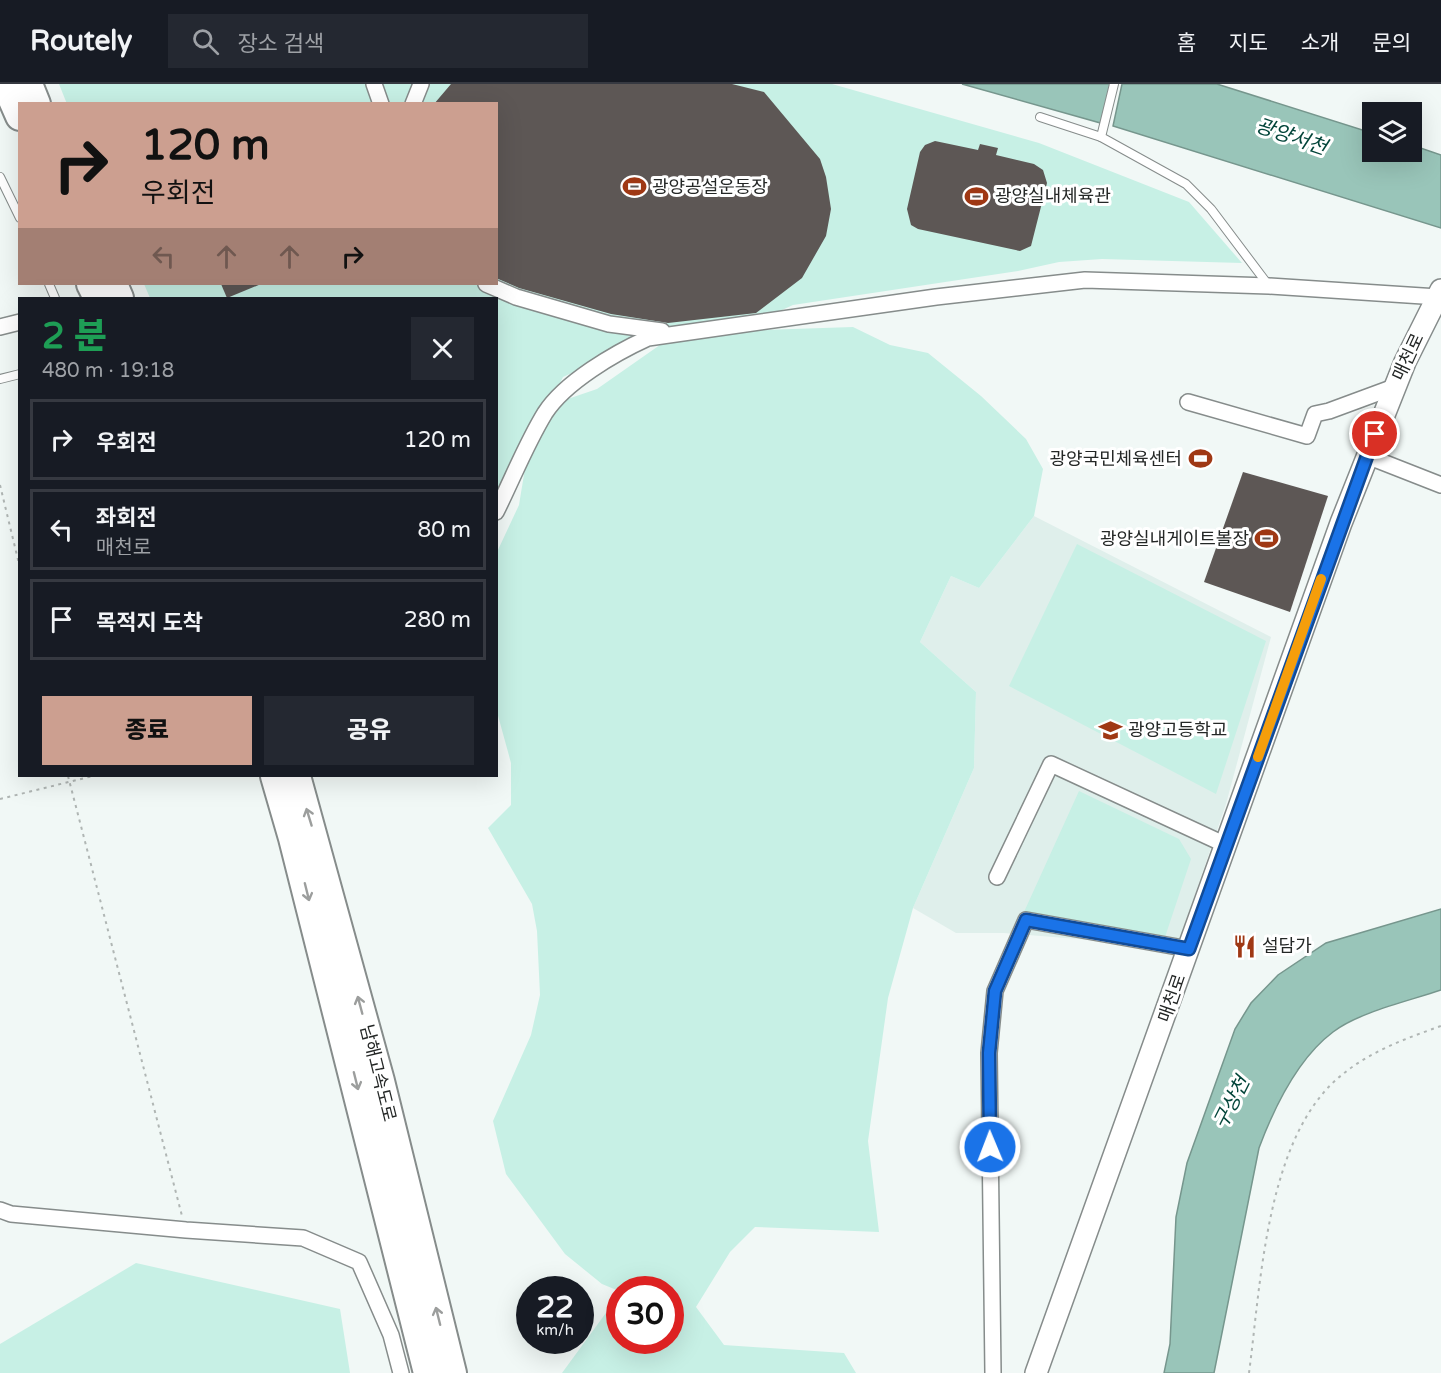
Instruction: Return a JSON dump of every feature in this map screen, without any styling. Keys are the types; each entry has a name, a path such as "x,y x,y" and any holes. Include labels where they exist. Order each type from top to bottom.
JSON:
{"highway":[{"path":"6,84 18,111"},
{"path":"28,84 35,102"},
{"name":"남해고속도로","path":"275,777 293,838 428,1373"},
{"name":"남해고속도로","path":"296,777 380,1081 452,1373"}],"main road":[{"name":"매천로","path":"1036,1372 1367,456 1394,387 1439,293"}],"street":[{"path":"374,84 380,102"},
{"path":"414,102 421,84"},
{"path":"498,508 546,412 567,388 631,346 648,338 1055,282 1085,280 1439,293"},
{"path":"488,285 516,297 609,324 677,333"},
{"path":"0,327 18,322"},
{"path":"1188,402 1307,436 1315,414 1394,387"},
{"path":"1367,456 1441,485"},
{"path":"998,877 1052,764 1226,845"},
{"path":"1001,1373 993,1366 989,1053 995,991 1026,920 1189,949"},
{"path":"0,1210 186,1230 303,1238 359,1262 391,1335 401,1373"}],"lane":[{"path":"1101,137 1114,84"},
{"path":"1040,117 1101,137 1185,184 1211,209 1269,286"},
{"path":"0,177 18,214"},
{"path":"0,379 18,374"}],"path":[{"path":"0,485 18,560"},
{"path":"68,777 186,1230"},
{"path":"0,799 88,777"},
{"path":"1249,1373 1269,1221 1287,1158 1308,1113 1342,1075 1404,1039 1441,1026"}],"shaded area":[{"path":"59,84 832,84 1039,143 1189,202 1242,263 1102,259 1059,262 1018,271 793,305 749,325 665,330 563,377 536,433 553,404 597,389 677,333 853,327 890,345 928,353 981,396 1026,439 1043,469 1034,516 979,588 951,576 920,642 976,692 974,768 913,908 888,998 868,1141 879,1232 755,1227 730,1252 696,1307 724,1345 844,1353 856,1373 562,1373 576,1354 594,1354 594,1329 606,1313 606,1354 684,1354 684,1276 606,1276 606,1286 565,1254 506,1174 493,1121 531,1035 540,995 537,931 532,904 488,828 511,805 511,763 498,716 498,550 519,505 528,450 498,510 498,297 150,297 144,285 498,285 498,102 66,102"},
{"name":"광양고등학교","path":"1034,516 1271,637 1226,804 1177,947 1004,933 956,933 913,908 974,768 976,692 920,642 951,576 979,588"},
{"path":"1077,544 1266,641 1216,794 1009,686"},
{"path":"1079,791 1179,839 1191,859 1161,949 1019,923"},
{"path":"136,1263 340,1309 350,1373 0,1373 0,1344"}],"water":[{"path":"962,84 1114,84 1104,124"},
{"name":"광양서천","path":"1122,84 1217,84 1362,130 1362,162 1422,162 1422,148 1441,155 1441,228 1113,126"},
{"name":"구상천","path":"1441,909 1441,990 1370,1013 1333,1032 1308,1056 1288,1085 1272,1117 1259,1148 1214,1373 1164,1373 1170,1344 1176,1217 1187,1163 1235,1029 1251,1003 1278,975 1326,943"}],"building":[{"name":"광양공설운동장","path":"451,84 732,84 764,92 820,159 826,177 831,209 826,236 802,278 756,313 668,323 611,314 519,288 498,279 498,102 436,102"},
{"name":"광양실내체육관","path":"935,141 978,150 980,144 998,148 996,155 1034,164 1043,170 1047,183 1031,246 1020,251 918,229 911,225 907,209 920,152 925,145"},
{"path":"221,285 259,285 229,297 227,297"},
{"name":"광양실내게이트볼장","path":"1243,472 1328,496 1290,612 1204,582"}],"slow traffic":[{"path":"1258,757 1321,579"}],"place":[{"name":"광양공설운동장","path":"634,187"},
{"name":"광양실내체육관","path":"977,196"},
{"name":"광양국민체육센터","path":"1200,459"},
{"name":"광양실내게이트볼장","path":"1267,539"},
{"name":"광양고등학교","path":"1110,730"},
{"name":"설담가","path":"1244,946"}],"route":[{"path":"990,1147 989,1053 995,991 1026,920 1189,949 1375,434"}]}
